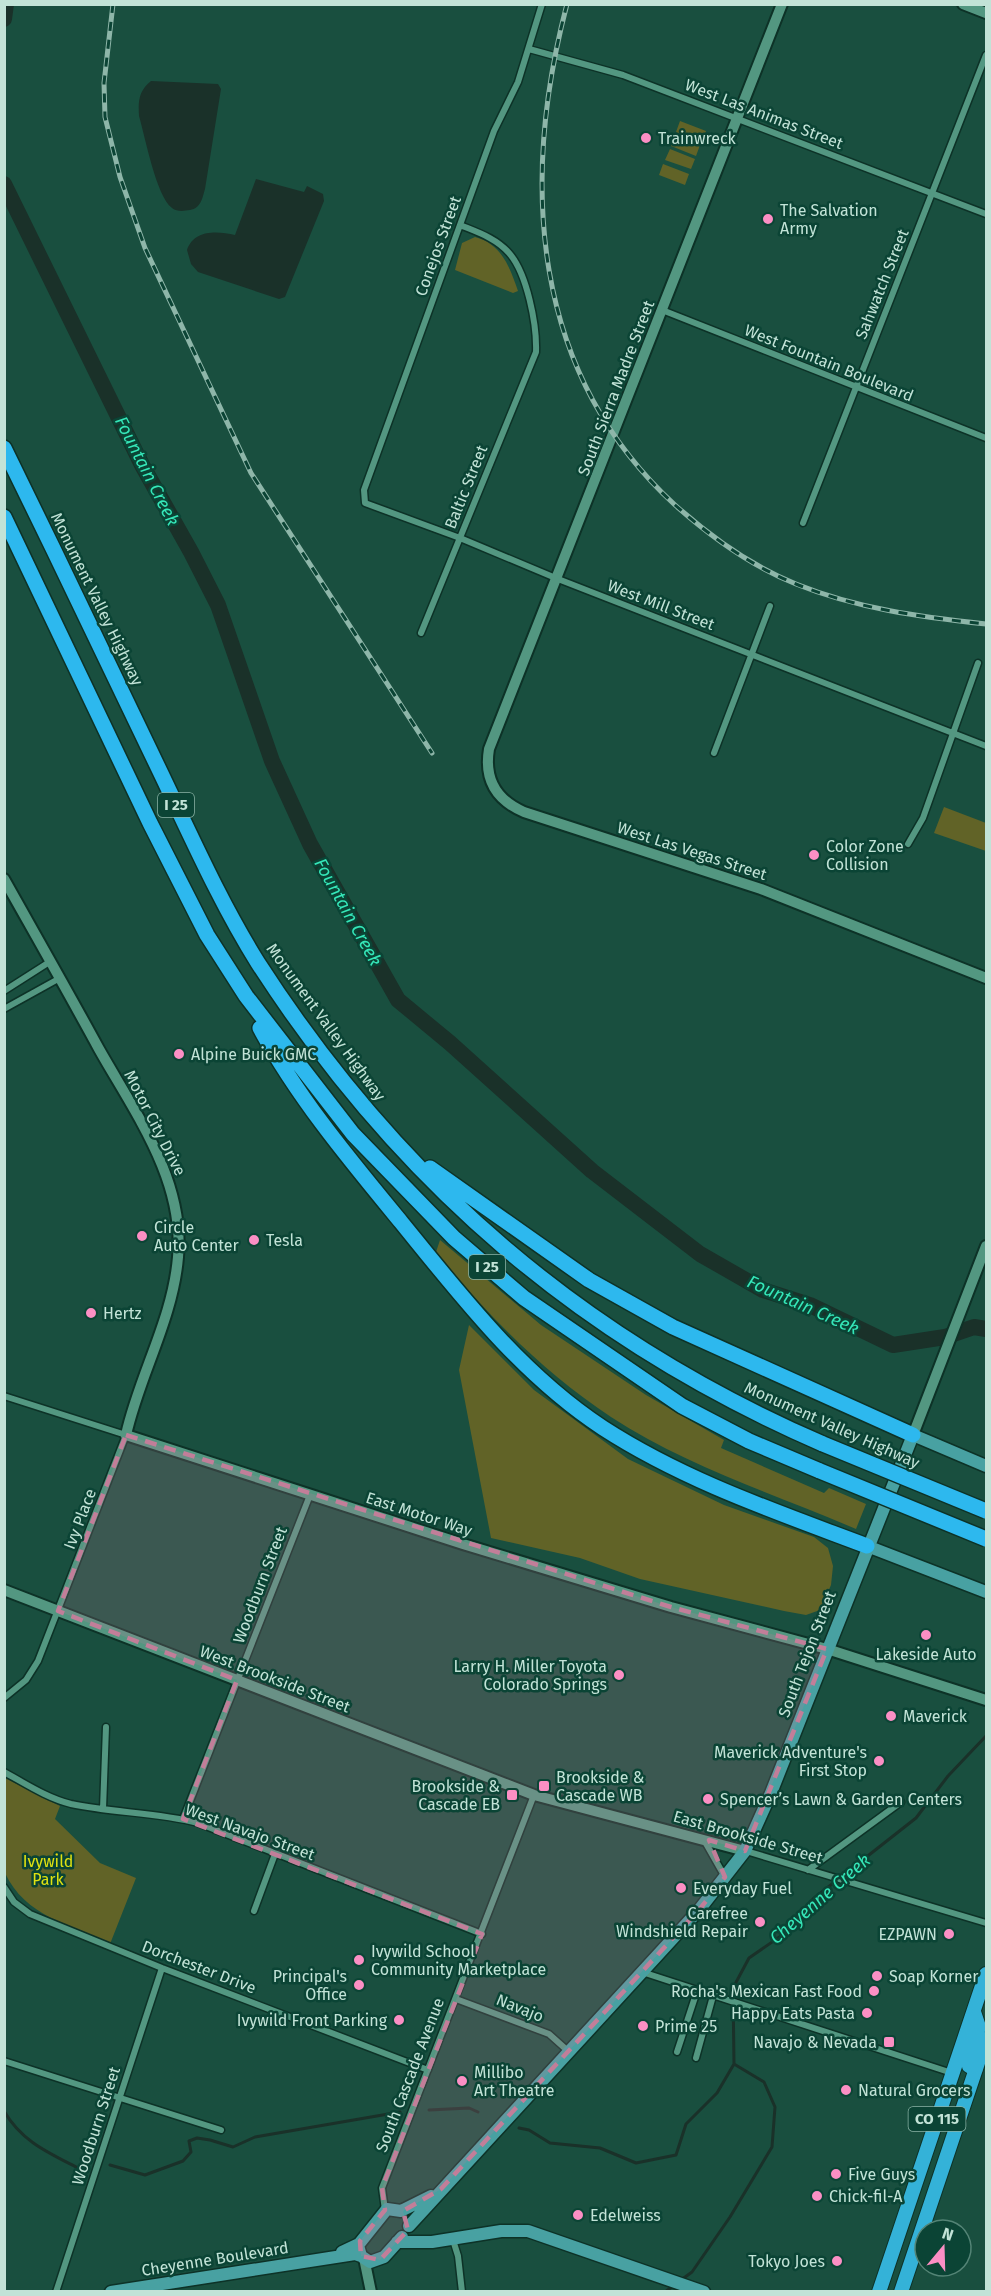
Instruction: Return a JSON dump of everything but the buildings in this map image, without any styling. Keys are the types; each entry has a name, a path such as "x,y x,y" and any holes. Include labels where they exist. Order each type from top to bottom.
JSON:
{"highway":[{"name":"Monument Valley Highway","path":"4,448 226,906 257,961 294,1014 346,1085 390,1137 444,1193 513,1256 615,1333 695,1382 776,1424 987,1512"},
{"name":"I 25","path":"4,517 207,935 230,972 353,1134 454,1238 524,1298 682,1406 749,1441 987,1539"},
{"path":"230,972 272,1049 327,1131 486,1326 542,1382 604,1429 664,1464 723,1491 867,1546"},
{"path":"390,1137 487,1210 606,1290 673,1327 913,1435"},
{"name":"CO 115","path":"879,2292 987,1974"},
{"path":"974,2012 979,2027 969,2066 976,2069"},
{"name":"CO 115","path":"901,2292 987,2039"},
{"path":"953,2074 959,2092 953,2110 956,2130"}],"main road":[{"name":"South Tejon Street","path":"441,2189 699,1910 745,1851 771,1793 867,1546 913,1435"},
{"path":"913,1435 987,1466"},
{"path":"867,1546 987,1592"},
{"path":"441,2189 380,2260 370,2262 361,2253 384,2205 401,2211 423,2202 441,2189"},
{"path":"401,2211 409,2227 432,2242"},
{"path":"397,2242 432,2242 501,2231 528,2231 704,2292"},
{"name":"Cheyenne Boulevard","path":"111,2292 361,2253"}],"street":[{"name":"Conejos Street","path":"362,497 494,131 518,82 542,4"},
{"name":"South Sierra Madre Street","path":"492,783 487,763 489,749 558,579 782,4"},
{"path":"963,4 987,13"},
{"name":"West Las Animas Street","path":"529,49 623,75 987,214"},
{"name":"Sahwatch Street","path":"803,523 987,55"},
{"name":"Baltic Street","path":"421,633 536,352 534,321 516,264 500,245 460,225"},
{"name":"West Fountain Boulevard","path":"662,310 855,388 987,438"},
{"name":"West Mill Street","path":"362,497 364,503 460,538 558,579 987,746"},
{"path":"714,753 770,606"},
{"path":"908,844 923,818 978,663"},
{"name":"West Las Vegas Street","path":"492,783 501,798 524,812 760,889 987,978"},
{"name":"Motor City Drive","path":"4,879 161,1162 177,1212 179,1235 176,1275 132,1408 126,1435"},
{"path":"4,990 51,961"},
{"path":"4,1010 60,978"},
{"name":"South Tejon Street","path":"913,1435 986,1249"},
{"name":"East Motor Way","path":"4,1396 310,1495 671,1607 827,1649 987,1700"},
{"name":"Ivy Place","path":"58,1611 126,1435"},
{"name":"Woodburn Street","path":"183,1819 310,1495"},
{"name":"West Brookside Street","path":"4,1590 534,1795"},
{"path":"4,1698 32,1672 58,1611"},
{"path":"103,1809 106,1727"},
{"name":"West Navajo Street","path":"4,1772 52,1797 103,1809 183,1819 482,1935"},
{"name":"East Brookside Street","path":"534,1795 704,1839 987,1923"},
{"name":"South Cascade Avenue","path":"384,2205 382,2188 482,1935 534,1795"},
{"path":"808,1870 901,1802"},
{"path":"704,1839 725,1877"},
{"path":"254,1911 275,1854"},
{"name":"Dorchester Drive","path":"4,1887 14,1902 30,1914 162,1968 428,2070"},
{"name":"Woodburn Street","path":"56,2292 162,1968"},
{"path":"642,1972 953,2074"},
{"path":"677,2052 697,1991"},
{"path":"696,2058 713,1996"},
{"name":"Navajo","path":"456,1999 549,2034 568,2051"},
{"path":"4,2061 221,2130"},
{"path":"453,2240 458,2256 462,2292"},
{"path":"361,2253 370,2279 371,2292"},
{"path":"370,2279 380,2260"}],"highlighted area":[{"path":"126,1435 671,1607 827,1649 745,1851 709,1840 725,1877 699,1910 441,2189 403,2211 408,2230 380,2260 361,2256 360,2241 385,2210 382,2188 482,1934 183,1819 237,1680 58,1611"}],"green space":[{"path":"680,121 706,131 702,142 676,132"},
{"path":"675,135 700,145 696,156 671,146"},
{"path":"670,149 695,159 691,169 665,160"},
{"path":"663,164 689,174 685,185 659,175"},
{"path":"475,237 492,245 504,258 518,291 513,293 455,270 462,243"},
{"path":"944,807 986,823 986,851 934,833"},
{"path":"440,1240 541,1325 646,1395 724,1440 721,1448 824,1493 829,1488 866,1504 856,1529 700,1465 640,1434 586,1400 539,1362 475,1298 436,1252"},
{"path":"469,1325 534,1390 628,1459 724,1505 814,1537 828,1548 833,1566 831,1585 820,1610 806,1615 784,1611 640,1579 580,1558 491,1538 459,1370"},
{"name":"Ivywild Park","path":"5,1778 60,1806 55,1819 100,1863 136,1878 110,1944 50,1918 24,1900 14,1888 5,1873"}],"shaded area":[{"path":"151,81 218,84 221,89 205,189 200,202 194,209 181,211 172,208 166,201 156,179 139,116 140,96"},
{"path":"256,179 304,192 307,186 323,194 324,201 285,297 279,299 198,272 191,264 187,250 195,238 207,233 235,235"}],"waterway":[{"name":"Fountain Creek","path":"4,19 6,4"},
{"name":"Fountain Creek","path":"4,184 142,465 218,605 272,761 310,844 398,1000 450,1043 592,1171 700,1254 763,1290 810,1305 893,1345 945,1337 974,1327 986,1329"},
{"name":"Cheyenne Creek","path":"681,2280 692,2272 730,2217 772,2147 775,2107 764,2082 734,2064 733,1988 749,1958 788,1931 813,1899 916,1818 948,1776 986,1736"},
{"path":"519,2128 529,2130 550,2143 600,2148 636,2163 676,2155 686,2124 717,2093 734,2064"},
{"path":"429,2110 469,2108 478,2112"},
{"path":"4,2111 19,2131 47,2152 80,2169 88,2161"},
{"path":"110,2165 145,2175 183,2161 191,2152 189,2141 197,2138 233,2147 255,2137 400,2112"},
{"name":"Cheyenne Creek","path":"665,2292 673,2286"}],"railway":[{"path":"113,4 104,83 105,117 120,177 145,248 251,473 432,753"},
{"path":"567,4 552,72 544,139 543,206 549,272 565,336 591,396 627,453 675,505 703,528 747,560 779,577 819,593 866,606 986,624"}],"place":[{"name":"Trainwreck","path":"646,138"},
{"name":"The Salvation Army","path":"768,219"},
{"name":"Color Zone Collision","path":"814,855"},
{"name":"Alpine Buick GMC","path":"179,1054"},
{"name":"Circle Auto Center","path":"142,1236"},
{"name":"Tesla","path":"254,1240"},
{"name":"Hertz","path":"91,1313"},
{"name":"Lakeside Auto","path":"926,1635"},
{"name":"Larry H. Miller Toyota Colorado Springs","path":"619,1675"},
{"name":"Maverick","path":"891,1716"},
{"name":"Maverick Adventure's First Stop","path":"879,1761"},
{"name":"Brookside & Cascade WB","path":"544,1786"},
{"name":"Brookside & Cascade EB","path":"512,1795"},
{"name":"Spencer’s Lawn & Garden Centers","path":"708,1799"},
{"name":"Everyday Fuel","path":"681,1888"},
{"name":"Carefree Windshield Repair","path":"760,1922"},
{"name":"EZPAWN","path":"949,1934"},
{"name":"Ivywild School Community Marketplace","path":"359,1960"},
{"name":"Soap Korner","path":"877,1976"},
{"name":"Principal's Office","path":"359,1985"},
{"name":"Rocha's Mexican Fast Food","path":"874,1991"},
{"name":"Happy Eats Pasta","path":"867,2013"},
{"name":"Ivywild Front Parking","path":"399,2020"},
{"name":"Prime 25","path":"643,2026"},
{"name":"Navajo & Nevada","path":"889,2042"},
{"name":"Millibo Art Theatre","path":"462,2081"},
{"name":"Natural Grocers","path":"846,2090"},
{"name":"Five Guys","path":"836,2174"},
{"name":"Chick-fil-A","path":"817,2196"},
{"name":"Edelweiss","path":"578,2215"},
{"name":"Tokyo Joes","path":"837,2261"}]}
